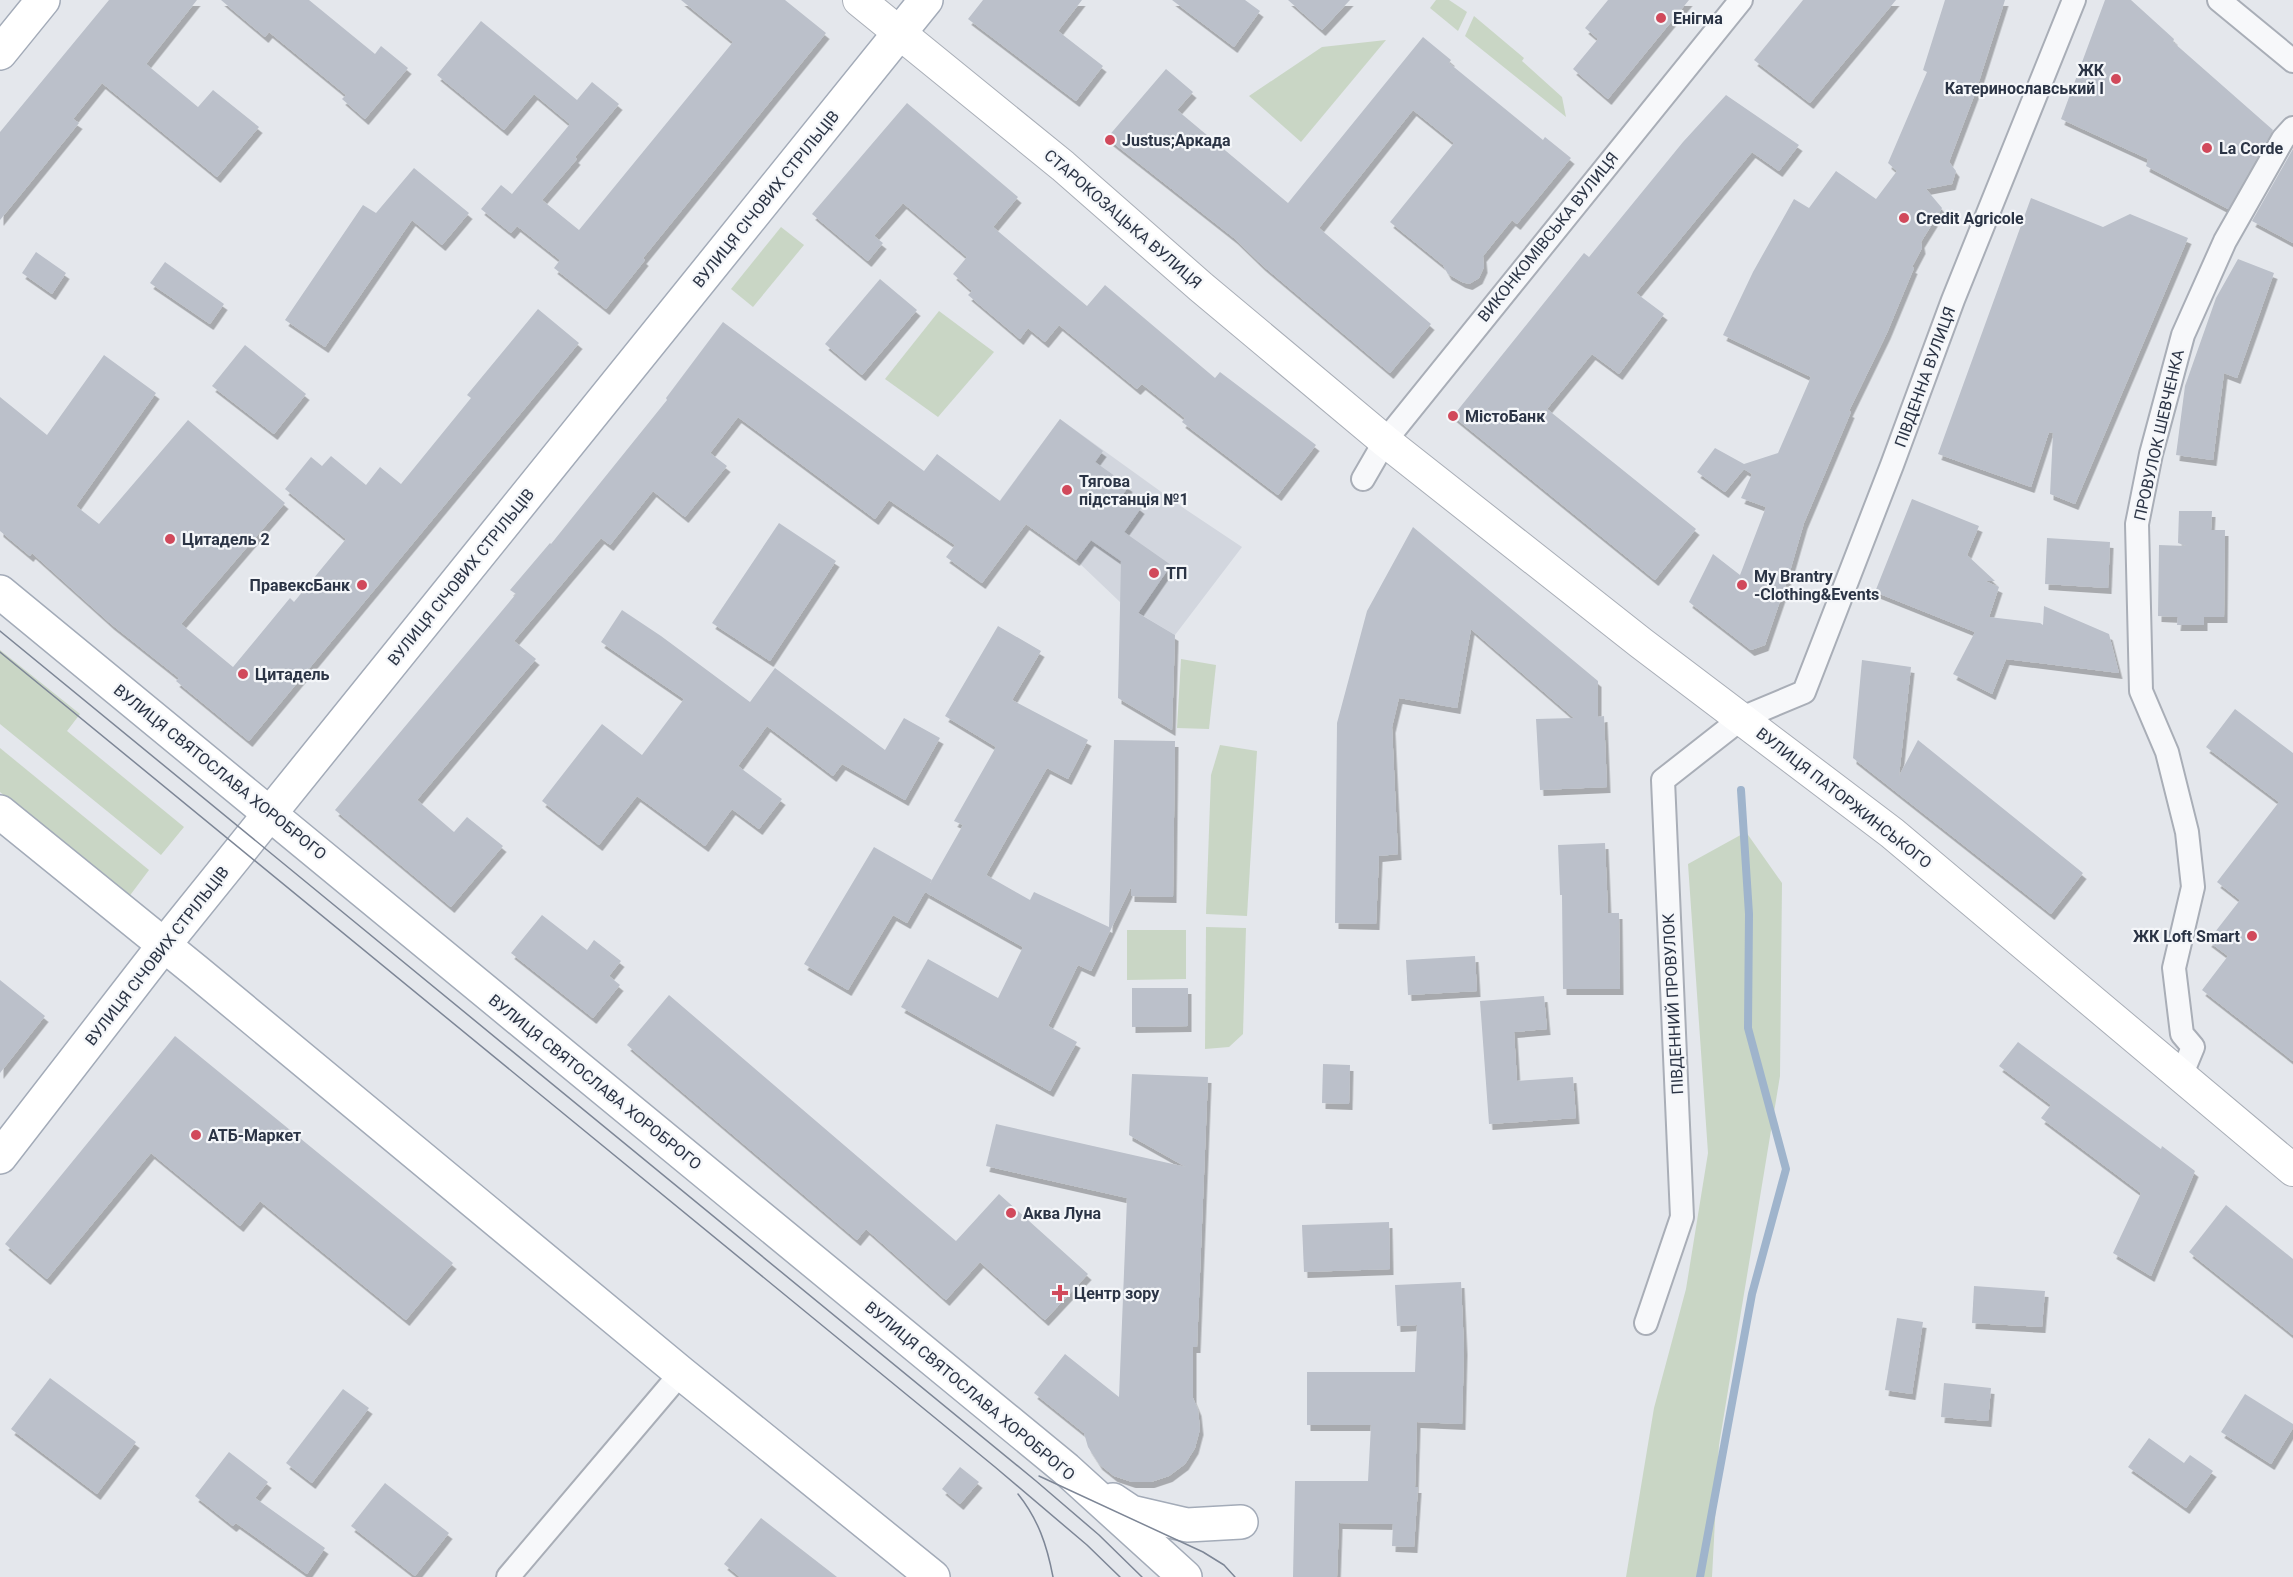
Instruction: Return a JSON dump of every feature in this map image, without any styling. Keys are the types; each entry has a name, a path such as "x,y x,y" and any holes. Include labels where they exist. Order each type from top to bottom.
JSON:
{"main road":[{"path":"0,53 43,0"},
{"name":"ВУЛИЦЯ СІЧОВИХ СТРІЛЬЦІВ","path":"0,1157 164,945 926,0"},
{"name":"ВУЛИЦЯ СВЯТОСЛАВА ХОРОБРОГО","path":"0,592 1066,1469 1185,1577"},
{"path":"0,812 681,1373 933,1577"},
{"path":"1066,1469 1131,1512 1187,1525 1241,1522"}],"street":[{"name":"СТАРОКОЗАЦЬКА ВУЛИЦЯ","path":"859,0 1063,166 1201,287 1385,441"},
{"name":"ВИКОНКОМІВСЬКА ВУЛИЦЯ","path":"1363,479 1385,441 1741,0"},
{"name":"ПІВДЕННА ВУЛИЦЯ","path":"1742,718 1804,692 1953,300 2074,0"},
{"path":"2219,0 2293,61"},
{"name":"ПРОВУЛОК ШЕВЧЕНКА","path":"2181,1076 2193,1047 2182,1034 2174,968 2193,887 2187,832 2167,752 2141,691 2137,524 2151,454 2183,335 2225,241 2283,139 2293,128"},
{"name":"ВУЛИЦЯ ПАТОРЖИНСЬКОГО","path":"1385,441 1632,636 1892,833 2293,1170"},
{"name":"ПІВДЕННИЙ ПРОВУЛОК","path":"1646,1323 1682,1217 1663,780 1742,718"},
{"path":"508,1577 681,1373"}],"shaded area":[{"path":"1060,419 1242,547 1175,635 1120,602 1076,560 998,503"}],"green space":[{"path":"1436,0 1449,0 1467,12 1458,31 1430,8"},
{"path":"1474,16 1524,58 1522,61 1562,97 1566,117 1465,36"},
{"path":"1386,40 1301,142 1249,96 1322,47"},
{"path":"781,227 804,245 753,307 731,289"},
{"path":"939,311 994,352 938,417 885,379"},
{"path":"0,650 80,714 67,731 184,827 161,855 0,724"},
{"path":"1181,659 1216,665 1209,729 1177,728"},
{"path":"1220,745 1257,751 1247,916 1206,914 1211,775"},
{"path":"0,748 149,870 128,898 0,792"},
{"path":"1746,832 1782,883 1780,1076 1719,1445 1712,1577 1626,1577 1654,1408 1686,1289 1708,1153 1688,864"},
{"path":"1206,927 1246,928 1243,1034 1229,1047 1205,1049"},
{"path":"1127,930 1186,930 1186,979 1127,980"}],"building":[{"path":"109,0 197,0 146,64 198,107 213,90 259,127 217,177 102,83 73,119 79,123 0,220 0,132"},
{"path":"221,0 309,0 375,54 381,46 408,68 365,119 342,99 346,95 269,32 265,37"},
{"path":"681,0 785,0 826,33 643,258 645,260 606,309 554,268 560,260 517,226 511,233 481,209 501,185 512,194 570,124 534,94 504,130 437,75 481,21 577,100 592,82 619,104 542,200 579,230 733,42"},
{"path":"983,0 1082,0 1058,31 1103,66 1076,101 968,19"},
{"path":"1172,0 1245,0 1260,11 1234,47"},
{"path":"1288,0 1350,0 1322,30"},
{"path":"1608,0 1689,0 1608,99 1573,69 1598,39 1585,28"},
{"path":"1803,0 1896,0 1810,103 1754,60"},
{"path":"1945,0 2005,0 1976,91 1949,162 1956,171 1952,184 1926,189 1942,208 1921,242 1922,248 1912,267 1914,268 1887,333 1849,411 1851,412 1804,523 1765,645 1751,650 1689,602 1713,554 1740,575 1766,507 1741,498 1752,474 1744,469 1725,492 1697,472 1715,448 1744,464 1778,453 1811,377 1723,335 1753,272 1794,199 1809,208 1836,171 1876,199 1897,171 1888,163 1927,72 1923,70"},
{"path":"2105,0 2131,0 2174,39 2173,42 2273,130 2228,209 2146,166 2148,159 2061,119"},
{"path":"1423,37 1451,60 1449,63 1543,140 1545,137 1571,158 1517,224 1512,220 1483,256 1484,267 1479,278 1469,284 1462,282 1448,274 1443,265 1390,222 1454,143 1413,110 1319,228 1431,324 1390,373 1262,265 1234,238 1107,138 1166,69 1193,92 1177,110 1288,203"},
{"path":"1726,95 1799,145 1779,171 1752,152 1636,293 1664,314 1619,374 1592,354 1547,409 1696,529 1655,580 1453,416 1584,253 1589,257 1683,142"},
{"path":"907,103 1018,197 993,227 1087,306 1105,285 1215,378 1220,372 1316,445 1278,495 1182,422 1185,418 1142,384 1137,389 1059,325 1045,342 1028,328 1020,339 968,295 972,291 953,274 967,257 903,203 874,236 883,243 868,261 812,214"},
{"path":"2293,149 2293,243 2252,221"},
{"path":"414,168 469,213 442,245 412,220 325,347 285,320 363,205 376,213"},
{"path":"2031,198 2103,227 2130,214 2188,238 2075,504 2050,494 2053,433 2049,432 2031,487 1938,454"},
{"path":"36,252 66,273 52,294 22,273"},
{"path":"2238,259 2274,273 2237,378 2224,373 2213,460 2176,455 2185,386 2216,298"},
{"path":"165,262 224,304 210,324 150,283"},
{"path":"880,279 917,310 862,375 825,344"},
{"path":"538,309 579,343 249,741 176,681 179,678 111,624 32,553 30,556 0,531 0,397 47,435 104,355 156,393 76,506 99,524 188,420 285,503 181,624 233,667 290,598 294,602 346,539 285,489 311,457 322,466 331,456 366,485 380,467 401,484 471,398 467,395"},
{"path":"723,322 924,471 937,454 1000,501 1060,419 1103,451 1095,462 1129,486 1123,494 1141,508 1124,532 1171,565 1138,613 1175,635 1172,730 1118,698 1121,561 1091,540 1076,560 1026,524 982,583 946,557 955,545 889,500 875,519 738,417 710,453 727,466 685,517 653,491 610,545 601,538 514,641 536,659 417,800 454,832 467,817 503,846 451,907 335,810 516,594 510,590 551,544 667,400 666,398"},
{"path":"245,345 306,394 274,434 212,386"},
{"path":"1912,499 1979,526 1967,555 1995,581 1985,581 1999,587 1989,617 2043,625 2044,606 2109,634 2119,673 2006,659 1992,694 1953,674 1975,632 1875,592"},
{"path":"2179,511 2212,511 2211,530 2225,530 2224,617 2204,617 2204,625 2177,625 2178,617 2158,616 2159,545 2186,546 2178,543"},
{"path":"779,523 836,561 770,661 712,623"},
{"path":"1413,527 1598,681 1598,717 1604,716 1607,787 1540,790 1536,719 1574,718 1471,629 1457,708 1399,698 1392,727 1398,854 1379,856 1376,924 1335,923 1337,723 1367,611"},
{"path":"2047,538 2110,542 2108,588 2045,584"},
{"path":"622,610 750,702 775,668 885,750 904,718 940,738 905,800 842,764 833,776 767,726 738,766 782,799 759,829 732,809 705,846 637,796 599,845 542,801 602,724 642,755 684,699 601,642"},
{"path":"998,626 1041,651 1012,700 1088,740 1068,779 1047,768 986,875 1030,900 1034,892 1109,927 1114,740 1175,741 1173,897 1131,896 1131,887 1091,971 1078,965 1048,1026 1077,1042 1050,1091 901,1007 928,959 998,998 1023,947 925,892 963,825 954,821 996,747 945,716"},
{"path":"1862,660 1911,667 1899,776 1918,740 2083,873 2051,914 1853,758"},
{"name":"ЖК Loft Smart","path":"2235,709 2293,753 2293,1061 2202,990 2228,956 2208,941 2240,900 2217,882 2279,802 2206,747"},
{"path":"1605,843 1608,913 1619,913 1620,989 1563,989 1562,895 1560,895 1558,845"},
{"path":"874,847 932,880 907,923 893,915 848,990 804,964"},
{"path":"542,915 587,950 594,940 621,961 609,976 620,985 593,1018 511,953"},
{"path":"1475,956 1477,991 1408,995 1406,960"},
{"path":"0,980 45,1016 0,1073"},
{"path":"1132,988 1188,988 1188,1026 1132,1027"},
{"path":"669,995 956,1241 999,1194 1088,1274 1045,1320 980,1262 946,1300 866,1229 857,1240 627,1045"},
{"path":"1544,996 1547,1029 1514,1032 1517,1081 1573,1077 1576,1118 1489,1124 1480,1001"},
{"path":"175,1036 453,1263 406,1320 260,1201 240,1226 151,1153 47,1279 5,1244"},
{"path":"2018,1042 2161,1149 2162,1146 2195,1171 2151,1276 2113,1253 2141,1193 2041,1118 2051,1105 1999,1066"},
{"path":"1323,1064 1350,1065 1349,1104 1322,1103"},
{"path":"1132,1074 1208,1077 1197,1347 1193,1347 1193,1398 1198,1410 1200,1429 1195,1448 1185,1464 1169,1476 1151,1482 1132,1482 1114,1476 1099,1464 1088,1447 1084,1433 1034,1393 1065,1354 1119,1397 1127,1198 986,1166 996,1124 1186,1167 1129,1135"},
{"path":"2226,1205 2293,1259 2293,1335 2189,1252"},
{"path":"1389,1222 1390,1269 1304,1272 1302,1225"},
{"path":"1461,1282 1464,1349 1462,1424 1417,1422 1415,1487 1418,1487 1414,1547 1392,1546 1393,1524 1339,1523 1337,1577 1293,1577 1295,1481 1368,1481 1371,1425 1307,1425 1307,1372 1415,1372 1417,1325 1397,1326 1395,1285"},
{"path":"1974,1286 2045,1291 2042,1327 1972,1323"},
{"path":"1897,1318 1923,1322 1912,1394 1885,1390"},
{"path":"50,1378 136,1442 97,1494 11,1429"},
{"path":"1944,1383 1991,1388 1988,1421 1941,1417"},
{"path":"343,1389 369,1408 312,1483 286,1463"},
{"path":"2245,1394 2293,1424 2293,1428 2271,1464 2221,1432"},
{"path":"2149,1438 2184,1463 2190,1455 2213,1471 2186,1508 2128,1467"},
{"path":"229,1452 268,1482 255,1498 325,1548 307,1574 236,1523 233,1526 195,1496"},
{"path":"960,1467 979,1482 960,1504 942,1489"},
{"path":"385,1483 449,1533 415,1576 351,1526"},
{"path":"761,1518 837,1577 740,1577 724,1564"}],"waterway":[{"path":"1700,1577 1752,1294 1786,1169 1748,1028 1749,914 1741,790"}],"tram line":[{"path":"0,631 1036,1481 1099,1535 1142,1577"},
{"path":"0,652 995,1467 1087,1545 1120,1577"},
{"path":"1039,1476 1203,1552 1224,1565 1235,1577"},
{"path":"1018,1494 1041,1533 1053,1577"}],"place":[{"name":"Енігма","path":"1661,18"},
{"name":"ЖК Катеринославський I","path":"2116,79"},
{"name":"Justus;Аркада","path":"1110,140"},
{"name":"La Corde","path":"2207,148"},
{"name":"Credit Agricole","path":"1904,218"},
{"name":"МістоБанк","path":"1453,416"},
{"name":"Тягова підстанція №1","path":"1067,490"},
{"name":"Цитадель 2","path":"170,539"},
{"name":"ТП","path":"1154,573"},
{"name":"ПравексБанк","path":"362,585"},
{"name":"My Brantry -Clothing&Events","path":"1742,585"},
{"name":"Цитадель","path":"243,674"},
{"name":"ЖК Loft Smart","path":"2252,936"},
{"name":"АТБ-Маркет","path":"196,1135"},
{"name":"Аква Луна","path":"1011,1213"},
{"name":"Центр зору","path":"1060,1293"}]}
